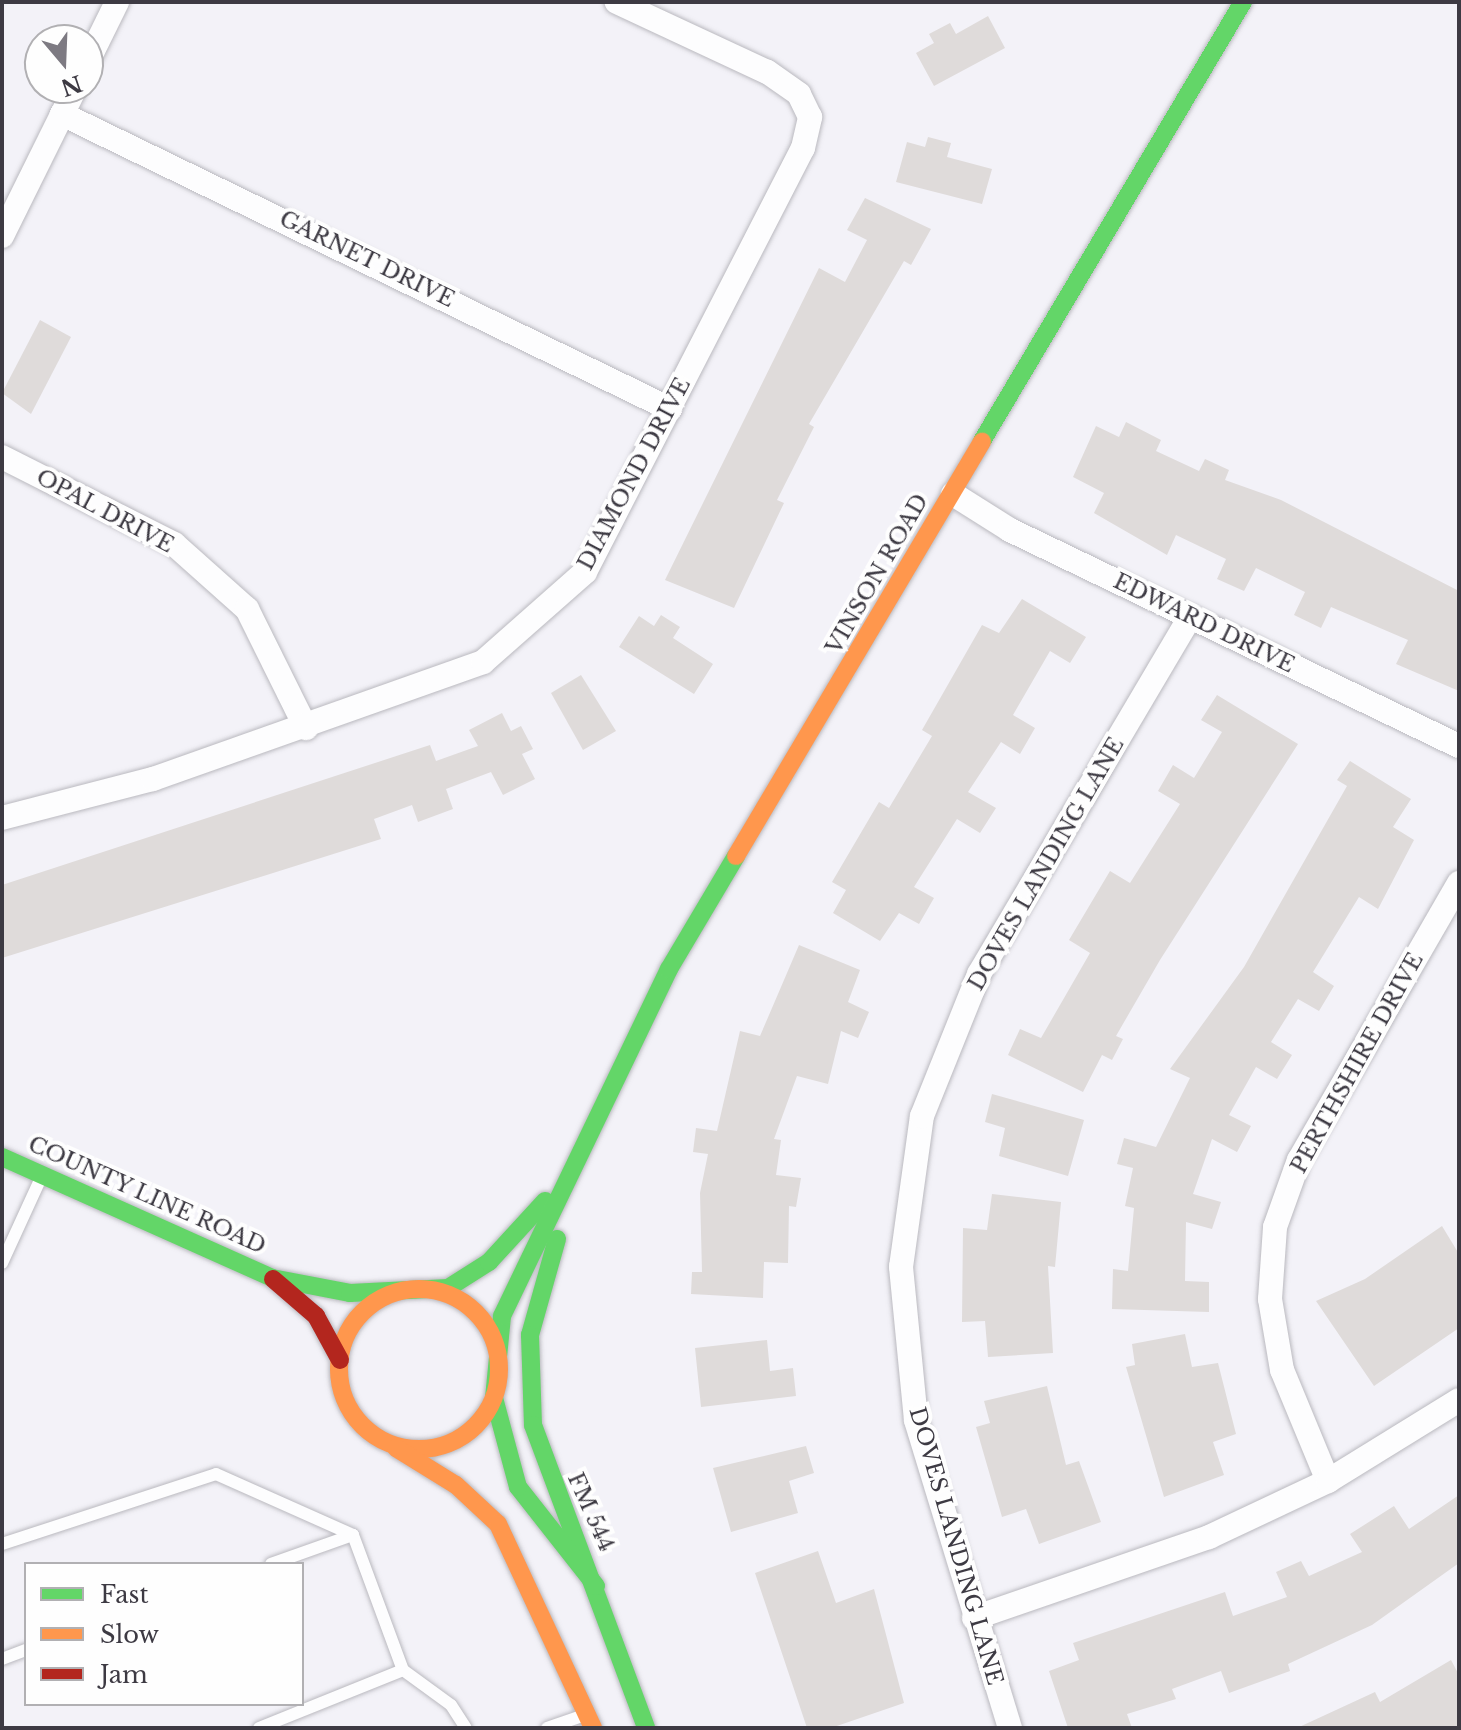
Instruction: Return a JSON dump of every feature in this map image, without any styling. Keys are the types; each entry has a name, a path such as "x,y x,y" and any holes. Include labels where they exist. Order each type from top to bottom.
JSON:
{"main road":[{"name":"VINSON ROAD","path":"571,1179 669,969 1243,2"},
{"name":"COUNTY LINE ROAD","path":"2,1157 272,1278"},
{"path":"272,1278 387,1295 437,1291 489,1262 571,1179"},
{"path":"571,1179 502,1316 494,1398 518,1487 596,1586"},
{"name":"FM 544","path":"571,1179 536,1308 529,1362 536,1439 596,1586 646,1728"},
{"path":"272,1278 316,1316 340,1360 349,1408 386,1441 456,1485 498,1524 592,1721"},
{"path":"437,1291 477,1314 498,1355"},
{"path":"340,1360 356,1320 387,1295"},
{"path":"386,1441 411,1449 445,1444 474,1427 494,1398"}],"street":[{"path":"104,28 117,2"},
{"name":"DIAMOND DRIVE","path":"2,818 306,728 483,662 585,572 803,148 810,117 799,94 767,72 617,2"},
{"path":"2,236 67,104"},
{"name":"GARNET DRIVE","path":"62,114 670,409"},
{"name":"OPAL DRIVE","path":"2,457 174,544 247,609 306,728"},
{"name":"EDWARD DRIVE","path":"953,494 1010,530 1459,746"},
{"name":"DOVES LANDING LANE","path":"1010,1728 974,1618 913,1389 901,1267 922,1116 979,974 1190,617"},
{"name":"PERTHSHIRE DRIVE","path":"1328,1481 1282,1370 1270,1299 1275,1227 1299,1160 1459,883"},
{"path":"974,1618 1209,1537 1328,1481 1459,1400"}],"lane":[{"path":"2,1263 42,1175"},
{"path":"2,1544 216,1474 353,1535 403,1670 451,1705 466,1728"},
{"path":"277,1562 353,1535"},
{"path":"2,1659 24,1651"},
{"path":"259,1728 403,1670"},
{"path":"547,1728 592,1721"}],"building":[{"path":"988,16 1005,48 934,86 916,53 934,43 929,34 950,23 956,34"},
{"path":"928,137 951,143 947,157 992,169 982,204 896,182 907,142 925,147"},
{"path":"865,198 931,229 911,265 904,261 809,424 814,427 777,500 784,503 734,608 665,580 819,268 845,282 867,240 847,230"},
{"path":"40,320 71,337 31,414 2,393"},
{"path":"1126,422 1161,440 1156,451 1199,471 1205,459 1229,470 1225,480 1281,500 1459,591 1459,691 1396,664 1408,640 1331,607 1321,628 1294,615 1305,592 1256,568 1244,591 1217,579 1226,559 1176,535 1167,555 1094,513 1104,493 1073,477 1096,426 1119,437"},
{"path":"1022,599 1086,637 1070,663 1050,651 1013,715 1035,728 1020,754 1001,742 968,792 996,808 980,833 957,819 914,887 934,898 919,924 899,913 880,941 833,913 846,890 832,882 879,802 889,808 932,736 922,730 982,625 999,633"},
{"path":"661,615 680,627 673,638 713,664 694,694 619,647 639,616 654,626"},
{"path":"581,675 616,731 583,750 551,693"},
{"path":"1217,695 1298,744 1160,960 1116,1036 1123,1039 1112,1060 1102,1055 1083,1092 1008,1055 1020,1029 1041,1038 1090,953 1069,940 1110,871 1130,883 1180,804 1158,791 1173,765 1194,778 1222,732 1201,720"},
{"path":"502,713 511,731 521,726 533,749 522,754 535,779 503,795 491,772 446,789 453,809 418,822 412,805 374,819 381,839 2,958 2,885 430,745 436,761 478,746 469,730"},
{"path":"1350,761 1411,799 1393,827 1414,840 1378,909 1359,897 1313,972 1334,986 1319,1011 1298,999 1271,1042 1292,1055 1277,1079 1256,1067 1229,1115 1251,1126 1237,1152 1212,1139 1193,1194 1221,1202 1212,1229 1186,1222 1185,1281 1209,1282 1209,1312 1112,1309 1113,1269 1128,1271 1134,1208 1125,1206 1133,1168 1117,1164 1124,1138 1156,1147 1190,1078 1170,1069 1244,967 1347,786 1337,780"},
{"path":"799,945 860,970 848,1002 869,1012 858,1038 841,1031 828,1084 797,1076 774,1139 781,1140 776,1175 801,1178 796,1207 789,1206 788,1263 764,1262 763,1298 691,1294 692,1272 702,1272 700,1193 708,1154 693,1152 696,1128 717,1131 740,1031 760,1036"},
{"path":"992,1094 1084,1120 1068,1176 999,1156 1005,1128 985,1122"},
{"path":"992,1194 1061,1202 1055,1267 1048,1266 1053,1353 988,1357 985,1321 962,1322 963,1228 987,1230"},
{"path":"1442,1226 1459,1254 1459,1328 1374,1386 1316,1301 1365,1279"},
{"path":"1185,1334 1192,1367 1218,1363 1236,1434 1213,1442 1224,1475 1164,1497 1126,1367 1135,1365 1132,1344"},
{"path":"767,1340 770,1371 793,1368 796,1396 701,1407 695,1348"},
{"path":"1047,1386 1066,1465 1079,1461 1101,1522 1039,1544 1026,1509 1002,1517 976,1427 990,1423 984,1401"},
{"path":"806,1446 814,1473 789,1481 798,1513 731,1532 713,1468"},
{"path":"1459,1495 1459,1563 1372,1625 1288,1664 1290,1671 1229,1693 1221,1671 1172,1689 1176,1699 1127,1714 1132,1728 1068,1728 1049,1671 1079,1660 1073,1643 1225,1592 1233,1616 1287,1597 1276,1572 1301,1561 1309,1576 1362,1552 1350,1534 1394,1506 1409,1529"},
{"path":"818,1551 836,1603 874,1589 904,1703 831,1728 807,1728 755,1573"},
{"path":"1451,1660 1459,1675 1459,1728 1297,1728 1375,1692 1380,1702"}],"traffic: fast":[{"path":"982,441 1243,2"},
{"path":"596,1586 518,1487 494,1398 502,1316 669,969 736,856"},
{"path":"2,1157 272,1278 350,1293 448,1288 489,1262 545,1201"},
{"path":"557,1239 530,1335 533,1425 646,1728"}],"traffic: slow":[{"path":"736,856 982,441"},
{"path":"419,1289 450,1295 475,1313 493,1338 499,1369 493,1400 475,1425 450,1443 419,1449 388,1443 363,1425 345,1400 339,1369 345,1338 363,1313 388,1295 419,1289"},
{"path":"396,1448 456,1485 498,1524 593,1728"}],"traffic: jam":[{"path":"273,1279 316,1316 340,1360"}]}
